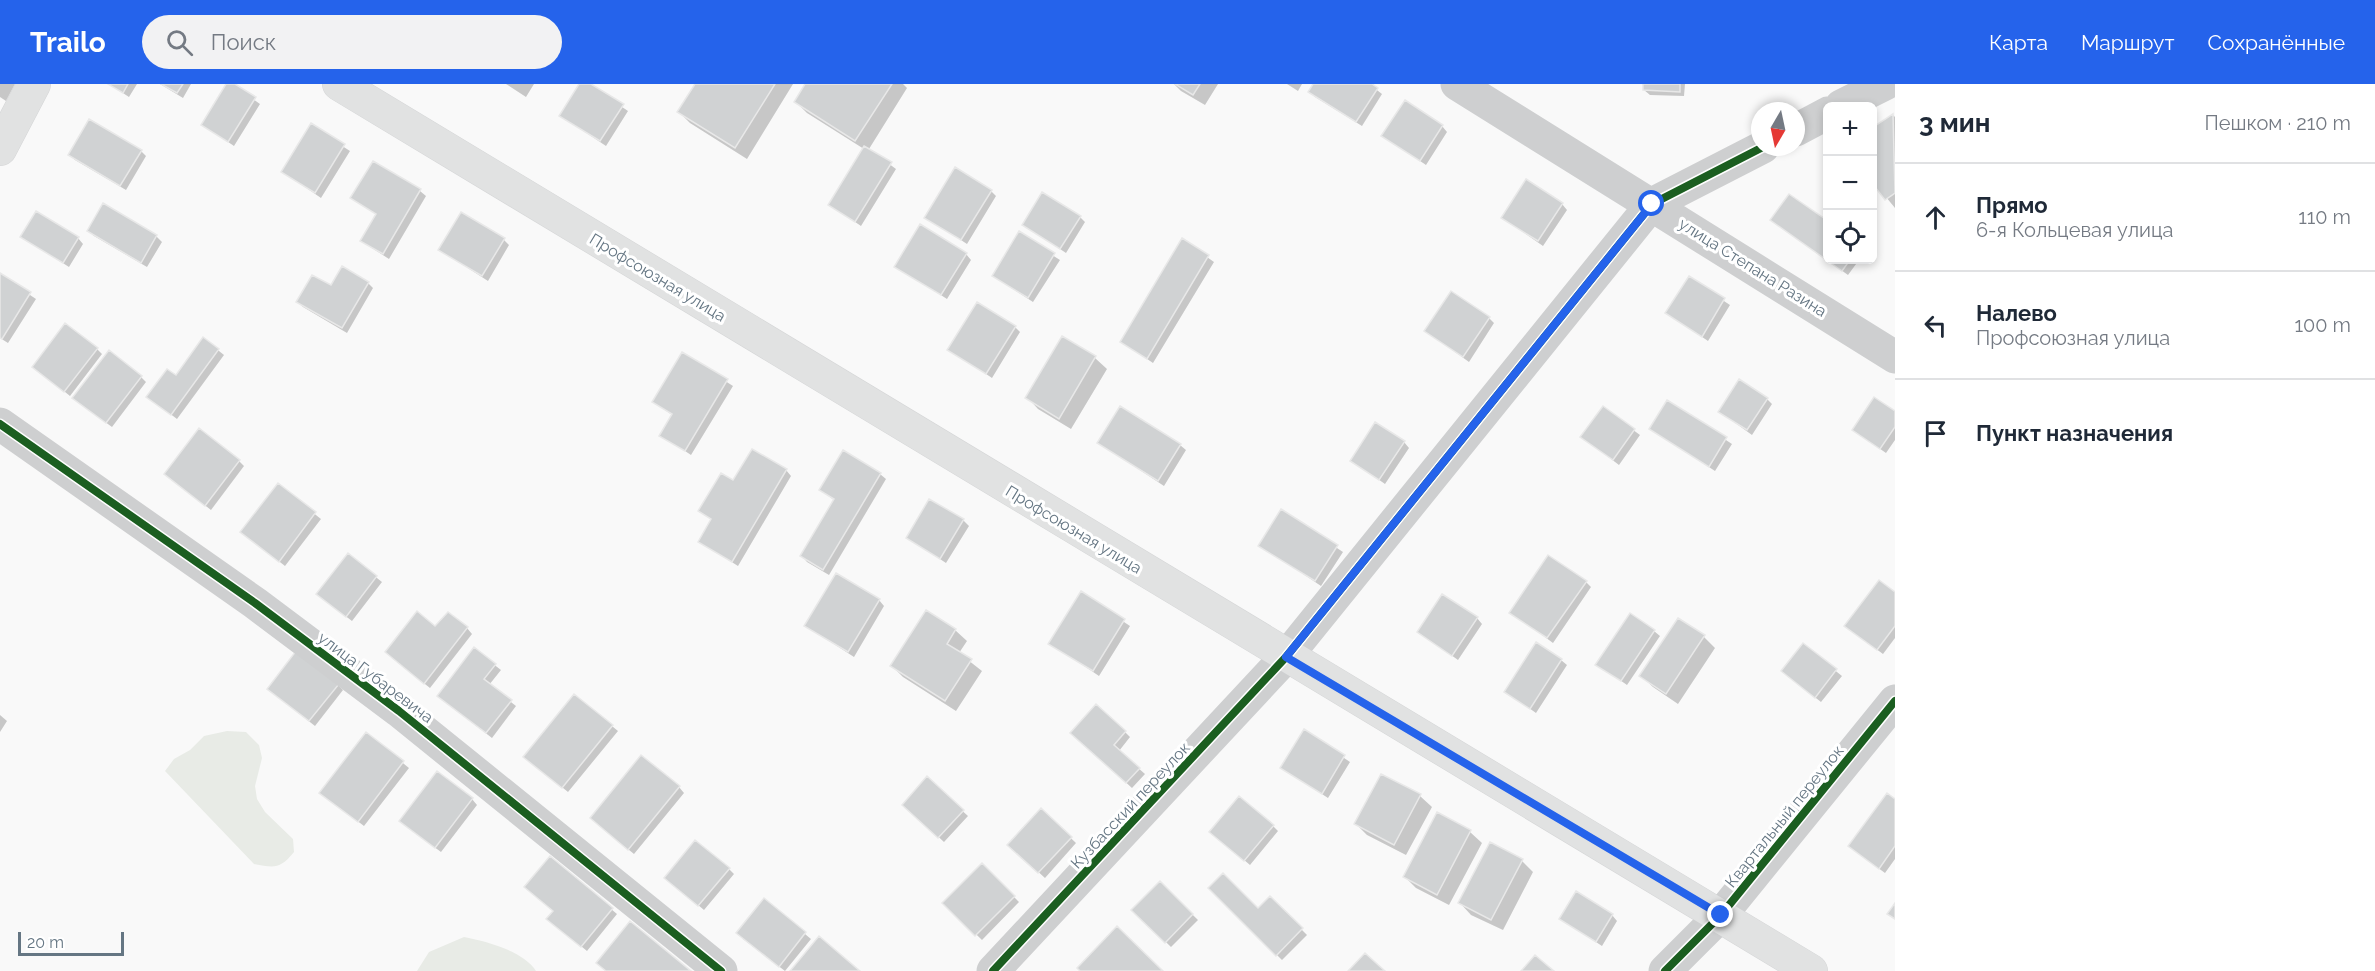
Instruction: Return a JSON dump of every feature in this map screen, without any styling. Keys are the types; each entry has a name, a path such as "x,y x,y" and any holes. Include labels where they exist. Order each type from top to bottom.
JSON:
{"main road":[{"path":"0,149 34,84"},
{"name":"Профсоюзная улица","path":"339,84 1286,657 1721,915 1811,971"}],"street":[{"name":"улица Степана Разина","path":"1457,84 1895,357"},
{"path":"1849,102 1885,84"},
{"path":"1805,125 1823,115"},
{"path":"1652,204 1751,153"},
{"name":"Кузбасский переулок","path":"993,971 1286,657 1652,204"},
{"name":"улица Губаревича","path":"0,424 255,603 399,711 721,971"},
{"name":"Квартальный переулок","path":"1665,971 1721,915 1895,701"}],"shaded area":[{"path":"227,731 246,732 259,745 262,758 255,786 257,799 265,812 293,839 294,852 285,862 277,866 254,864 165,771 174,759 190,750 204,736"},
{"path":"464,937 493,944 513,953 523,958 536,971 417,971 429,952"}],"building":[{"path":"108,84 128,84 123,93"},
{"path":"161,84 183,84 177,93"},
{"path":"226,84 235,84 256,97 228,142 201,125"},
{"path":"579,84 591,84 624,104 600,141 559,116"},
{"path":"695,84 775,84 735,148 677,112"},
{"path":"805,84 892,84 855,141 794,102"},
{"path":"1175,84 1200,84 1193,95"},
{"path":"1313,84 1372,84 1378,88 1356,122 1308,92"},
{"path":"1643,84 1680,84 1680,92 1643,90"},
{"path":"1405,100 1443,125 1420,161 1381,136"},
{"path":"1893,114 1895,193 1885,200 1877,190 1877,125"},
{"path":"89,119 142,150 120,186 68,155"},
{"path":"311,123 345,144 315,193 281,172"},
{"path":"864,146 892,162 855,222 828,205"},
{"path":"373,161 421,189 383,254 360,241 376,214 350,198"},
{"path":"955,167 992,190 961,240 924,218"},
{"path":"1526,179 1563,203 1538,241 1501,218"},
{"path":"1042,192 1081,216 1060,249 1022,225"},
{"path":"1789,194 1823,218 1823,258 1770,220"},
{"path":"103,203 157,235 141,263 87,231"},
{"path":"36,211 79,237 63,263 20,237"},
{"path":"461,212 505,238 482,276 438,250"},
{"path":"920,224 967,253 941,295 894,267"},
{"path":"1019,231 1055,253 1028,298 992,276"},
{"path":"1182,238 1209,255 1147,359 1120,342"},
{"path":"1832,264 1847,264 1842,271"},
{"path":"342,266 369,282 342,328 296,302 312,275 331,285"},
{"path":"0,273 31,292 2,339 0,338"},
{"path":"1689,276 1725,298 1702,337 1665,313"},
{"path":"1451,291 1490,317 1463,357 1424,331"},
{"path":"977,302 1016,326 986,374 947,350"},
{"path":"65,323 98,348 64,392 32,367"},
{"path":"1062,336 1096,356 1059,419 1025,398"},
{"path":"203,337 219,349 171,415 146,397 167,369 176,375"},
{"path":"109,350 142,376 106,423 72,398"},
{"path":"682,352 728,379 685,451 659,436 672,414 652,402"},
{"path":"1739,379 1768,398 1747,430 1718,412"},
{"path":"1874,397 1895,411 1895,427 1880,449 1852,430"},
{"path":"1667,400 1727,437 1709,467 1649,429"},
{"path":"1120,406 1181,444 1158,481 1097,443"},
{"path":"1603,406 1635,429 1613,460 1580,437"},
{"path":"1375,422 1405,441 1379,480 1350,461"},
{"path":"199,428 240,460 205,506 164,474"},
{"path":"752,449 787,469 732,562 698,542 711,519 698,511 721,473 733,480"},
{"path":"843,450 881,473 823,570 800,556 834,499 819,490"},
{"path":"278,483 316,512 279,562 240,532"},
{"path":"929,499 964,519 940,559 906,538"},
{"path":"1281,509 1338,545 1315,581 1258,546"},
{"path":"348,553 377,576 346,617 316,594"},
{"path":"1548,555 1587,581 1547,638 1509,613"},
{"path":"836,573 880,599 848,652 804,626"},
{"path":"1879,580 1895,592 1895,626 1877,650 1844,626"},
{"path":"1081,591 1125,619 1093,671 1048,644"},
{"path":"1442,594 1478,617 1452,656 1417,632"},
{"path":"926,610 956,629 947,644 972,659 945,701 890,666"},
{"path":"417,611 435,626 448,612 468,627 424,684 385,652"},
{"path":"1630,613 1655,630 1621,681 1595,665"},
{"path":"1678,618 1705,635 1666,694 1639,676"},
{"path":"1536,642 1562,659 1530,709 1504,692"},
{"path":"1803,643 1837,669 1815,698 1781,671"},
{"path":"474,647 496,664 484,679 512,700 486,733 437,696"},
{"path":"296,651 339,684 309,721 267,689"},
{"path":"574,694 613,725 562,788 523,757"},
{"path":"1096,704 1126,731 1114,745 1140,768 1126,783 1070,733"},
{"path":"1304,729 1345,755 1322,794 1280,768"},
{"path":"366,732 404,761 358,822 319,793"},
{"path":"641,755 680,786 628,850 590,818"},
{"path":"437,771 473,798 435,848 399,821"},
{"path":"1381,774 1421,794 1394,845 1354,824"},
{"path":"927,776 964,810 938,838 902,805"},
{"path":"1887,793 1895,799 1895,846 1879,869 1848,846"},
{"path":"1239,796 1274,825 1244,861 1209,832"},
{"path":"1041,808 1072,837 1038,873 1007,845"},
{"path":"1437,812 1471,830 1437,895 1403,877"},
{"path":"695,840 730,868 698,906 664,878"},
{"path":"1490,842 1523,859 1491,920 1458,903"},
{"path":"550,856 613,908 581,947 546,919 553,911 524,887"},
{"path":"982,863 1015,896 975,936 942,903"},
{"path":"1223,873 1258,908 1270,896 1303,928 1276,956 1208,888"},
{"path":"1160,881 1193,914 1165,943 1131,910"},
{"path":"1576,891 1613,914 1596,942 1559,919"},
{"path":"764,898 806,932 779,967 736,933"},
{"path":"1895,903 1895,919 1887,914"},
{"path":"630,921 691,971 606,971 596,963"},
{"path":"1117,926 1163,971 1080,971 1077,968"},
{"path":"819,936 860,971 790,971"},
{"path":"1365,953 1385,971 1348,971"},
{"path":"1535,955 1554,971 1521,971"}],"cycle path":[{"path":"993,971 1286,657 1652,204 1751,153"},
{"path":"0,424 255,603 399,711 721,971"},
{"path":"1665,971 1721,915 1895,701"}],"route":[{"path":"1652,204 1286,657 1721,915"}]}
